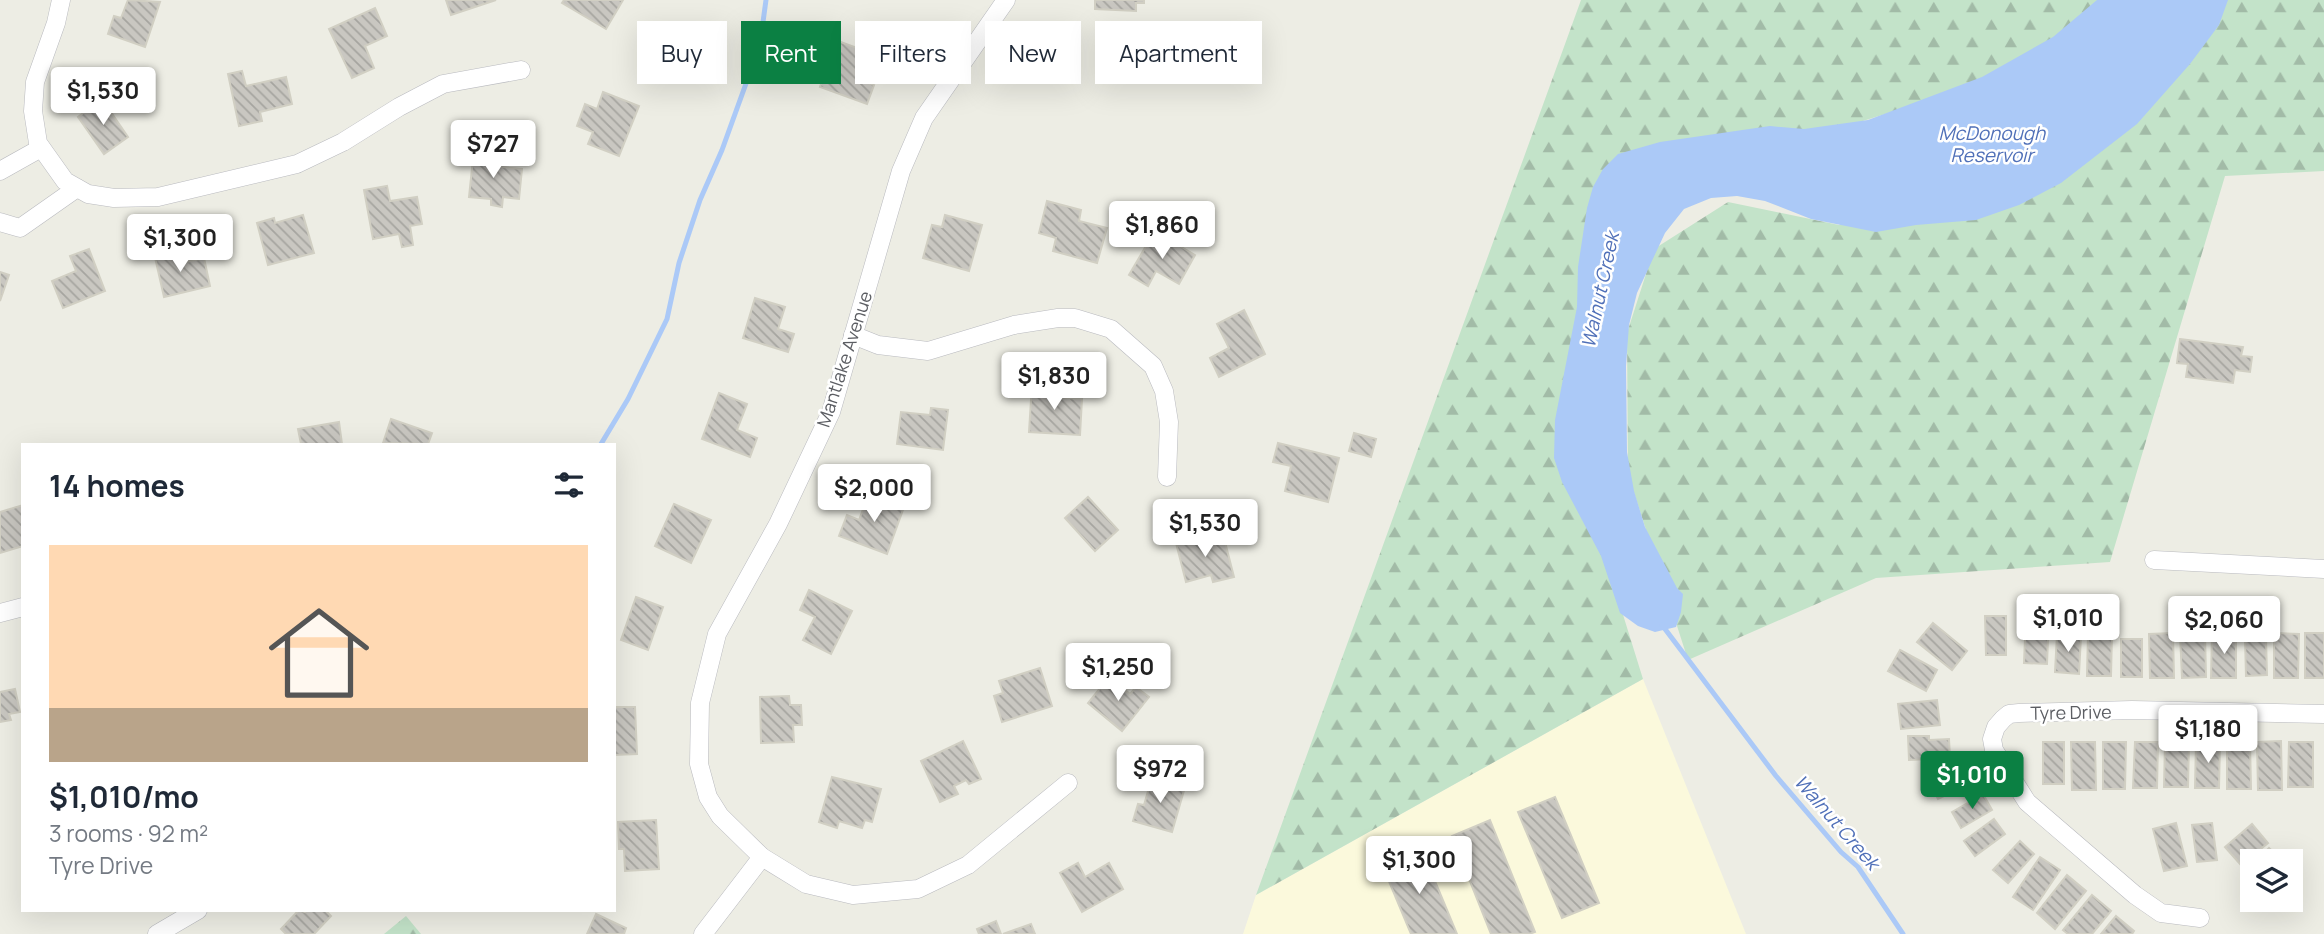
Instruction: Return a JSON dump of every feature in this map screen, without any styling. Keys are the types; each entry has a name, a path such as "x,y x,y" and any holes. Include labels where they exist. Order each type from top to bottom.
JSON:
{"street":[{"path":"61,0 35,82 33,111 38,143 65,181 88,194 114,198 158,197 297,164 343,142 399,107 443,84 521,70"},
{"name":"Mantlake Avenue","path":"1006,0 924,118 901,171 831,412 778,524 717,634 700,703 699,764 708,797 720,816 762,857 806,884 853,895 918,889 968,865 1068,783"},
{"path":"0,171 8,164 41,148"},
{"path":"0,222 20,228 77,188"},
{"path":"853,335 878,345 928,351 1014,325 1058,318 1075,318 1111,329 1153,366 1164,391 1169,422 1167,477"},
{"path":"2154,560 2324,569"},
{"path":"0,613 21,608"},
{"name":"Tyre Drive","path":"2200,918 2161,913 2135,895 2027,802 1994,750 1992,738 1996,727 2009,715 2019,713 2132,710 2324,714"},
{"path":"703,934 762,857"},
{"path":"157,934 195,912"}],"shaded area":[{"path":"1643,679 1746,934 1243,934 1256,895"}],"green space":[{"path":"1581,0 2106,0 2055,61 1834,130 1686,152 1574,457 1643,679 1256,895"},
{"path":"2215,0 2324,0 2324,171 2225,176 2110,562 1876,578 1688,660 1628,474 1627,333 1654,249 1728,202 1839,225"},
{"path":"406,916 421,934 384,934"}],"water":[{"name":"McDonough Reservoir","path":"2097,0 2228,0 2219,25 2190,64 2137,124 2061,183 2019,205 1976,220 1916,225 1876,232 1811,219 1765,201 1737,196 1711,198 1684,209 1665,233 1637,293 1629,325 1626,366 1627,452 1634,491 1645,527 1677,588 1683,594 1681,612 1676,627 1655,632 1638,626 1620,613 1601,556 1562,482 1554,458 1555,420 1577,307 1578,267 1587,208 1593,187 1603,169 1618,154 1660,142 1770,126 1804,129 1868,120 1982,77 2053,37"}],"building":[{"path":"128,0 160,2 145,47 108,34 114,16 121,18"},
{"path":"446,0 496,0 451,15"},
{"path":"564,0 623,0 606,29 562,3"},
{"path":"1095,0 1144,0 1144,3 1136,3 1136,11 1095,9"},
{"path":"375,8 387,36 365,46 374,68 352,78 329,29"},
{"path":"841,42 855,47 855,84 874,85 867,104 820,87 821,84 841,84"},
{"path":"242,71 246,86 286,77 292,104 260,112 262,121 239,126 228,74"},
{"path":"603,92 639,106 619,156 588,144 593,132 577,126 585,104 597,109"},
{"path":"102,99 128,137 104,154 78,117"},
{"path":"474,149 493,151 491,166 522,169 519,199 503,197 502,207 491,205 491,199 469,197"},
{"path":"387,186 390,201 417,197 422,224 410,226 413,245 402,247 399,234 373,239 364,190"},
{"path":"1047,201 1081,210 1079,221 1107,228 1097,263 1053,251 1056,238 1039,233"},
{"path":"303,215 314,253 268,265 257,223 274,218 275,223"},
{"path":"945,215 982,225 969,271 923,258 932,225 942,227"},
{"path":"1153,234 1166,242 1168,239 1195,255 1179,284 1156,271 1148,286 1129,275"},
{"path":"174,248 177,264 204,258 210,286 164,297 154,253"},
{"path":"89,249 105,291 63,308 52,281 76,271 70,256"},
{"path":"0,272 9,275 0,301"},
{"path":"755,298 785,307 778,329 794,334 788,352 743,338"},
{"path":"1244,310 1265,354 1219,377 1210,358 1229,348 1217,324"},
{"path":"2180,339 2243,347 2241,356 2252,357 2250,372 2235,370 2233,383 2186,377 2188,364 2177,363"},
{"path":"1032,384 1054,385 1053,397 1082,399 1080,435 1029,432"},
{"path":"719,393 747,404 737,430 757,438 750,457 702,439"},
{"path":"931,408 948,410 943,450 897,444 901,412 930,415"},
{"path":"391,419 432,433 428,443 383,443"},
{"path":"339,422 342,443 301,443 298,429"},
{"path":"1354,433 1376,439 1371,457 1349,451"},
{"path":"1278,443 1339,458 1328,502 1285,491 1291,466 1273,462"},
{"path":"869,493 904,507 887,554 839,536 847,515 859,520"},
{"path":"1088,497 1118,530 1095,551 1065,518"},
{"path":"674,504 711,520 691,563 655,546"},
{"path":"21,506 21,547 0,553 0,512"},
{"path":"1223,534 1234,577 1213,582 1211,575 1186,582 1176,543"},
{"path":"809,590 852,611 831,654 803,640 815,617 800,610"},
{"path":"636,597 663,607 648,650 621,640"},
{"path":"2026,615 2049,616 2047,664 2024,663"},
{"path":"1985,616 2006,616 2006,655 1986,655"},
{"path":"1933,623 1967,651 1952,670 1917,642"},
{"path":"2088,633 2112,633 2111,676 2087,676"},
{"path":"2173,633 2174,678 2150,678 2149,634"},
{"path":"2205,633 2206,677 2182,678 2180,634"},
{"path":"2212,633 2236,633 2236,678 2211,678"},
{"path":"2274,633 2299,634 2298,678 2274,678"},
{"path":"2305,633 2324,633 2324,678 2305,678"},
{"path":"2057,634 2081,636 2079,674 2055,672"},
{"path":"2266,637 2267,675 2246,676 2245,638"},
{"path":"2121,639 2142,639 2142,677 2121,677"},
{"path":"1900,650 1937,670 1926,691 1888,671"},
{"path":"1040,668 1052,706 1002,722 994,696 1003,693 999,681"},
{"path":"1109,677 1130,694 1136,687 1149,697 1122,731 1088,703"},
{"path":"15,689 20,712 9,714 11,720 0,722 0,692"},
{"path":"789,696 790,705 801,705 802,725 793,725 794,742 761,743 760,697"},
{"path":"1937,700 1940,725 1901,729 1898,704"},
{"path":"616,707 635,707 637,754 616,755"},
{"path":"1908,736 1929,736 1929,740 1949,739 1950,758 1909,760"},
{"path":"963,741 981,779 969,784 966,780 954,786 958,794 940,802 921,761"},
{"path":"2281,741 2282,790 2258,790 2257,742"},
{"path":"2043,742 2064,742 2064,784 2043,784"},
{"path":"2071,742 2095,742 2096,790 2072,790"},
{"path":"2103,742 2126,742 2125,789 2103,789"},
{"path":"2135,742 2158,742 2157,788 2133,788"},
{"path":"2165,742 2189,742 2188,787 2164,787"},
{"path":"2196,742 2220,742 2219,788 2195,788"},
{"path":"2227,742 2250,742 2251,789 2227,789"},
{"path":"2289,742 2313,742 2313,787 2288,787"},
{"path":"1959,759 1971,783 1938,799 1926,776"},
{"path":"832,777 881,789 872,822 865,820 862,828 839,821 837,828 819,822"},
{"path":"1152,777 1185,787 1172,832 1133,821 1138,804 1144,805"},
{"path":"1983,794 1992,810 1961,828 1952,812"},
{"path":"1555,797 1599,903 1562,918 1518,812"},
{"path":"1994,819 2005,834 1975,856 1964,841"},
{"path":"656,820 659,869 625,871 624,849 619,849 618,822"},
{"path":"1490,820 1535,932 1491,934 1452,836"},
{"path":"2176,823 2187,866 2164,871 2153,829"},
{"path":"2212,823 2217,860 2197,862 2192,825"},
{"path":"2252,824 2268,843 2261,849 2240,849 2240,864 2225,847"},
{"path":"2020,841 2034,854 2008,883 1993,870"},
{"path":"1422,850 1457,934 1411,934 1383,867"},
{"path":"2040,857 2060,870 2033,910 2013,897"},
{"path":"1078,863 1085,877 1109,863 1123,889 1082,912 1060,873"},
{"path":"2067,875 2086,891 2055,929 2037,913"},
{"path":"2092,895 2111,911 2092,934 2068,934 2063,930"},
{"path":"297,912 327,912 331,916 314,934 286,934 281,929"},
{"path":"596,914 626,928 624,934 587,934"},
{"path":"2116,916 2134,931 2132,934 2101,934"},
{"path":"996,921 1001,934 979,934 977,929"},
{"path":"1031,924 1035,934 1003,934"}],"waterway":[{"path":"602,443 628,399 667,319 679,263 700,200 722,150 748,78 766,0"},
{"name":"Walnut Creek","path":"1662,625 1776,776 1841,852 1858,867 1903,934"}]}
